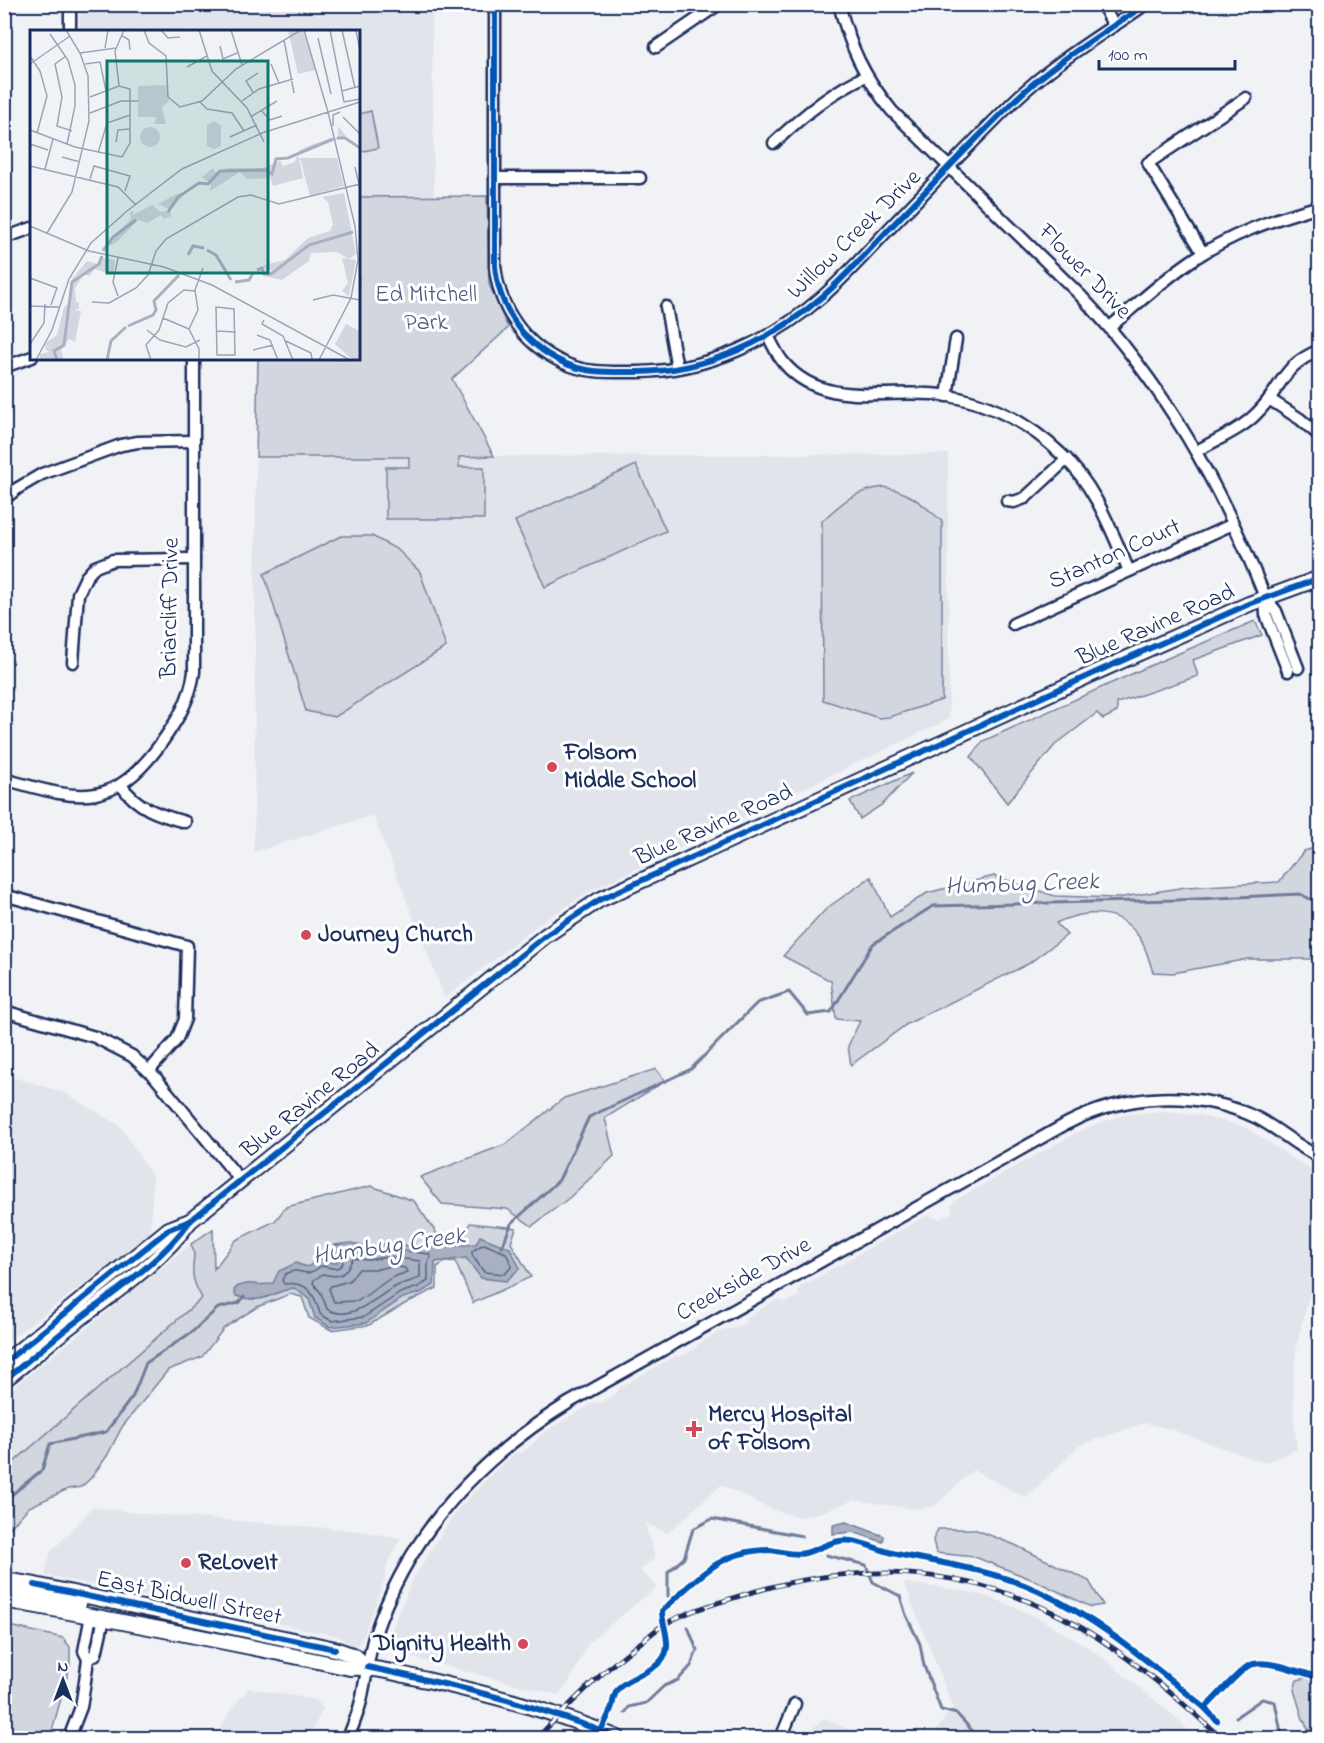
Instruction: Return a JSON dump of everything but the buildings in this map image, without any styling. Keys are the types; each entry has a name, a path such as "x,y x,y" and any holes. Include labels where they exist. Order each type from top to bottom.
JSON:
{"main road":[{"name":"Blue Ravine Road","path":"4,1380 151,1263 176,1239 190,1221 545,936 599,900 1091,674 1265,597 1320,578"},
{"name":"Blue Ravine Road","path":"4,1363 169,1229 190,1221"},
{"path":"114,1293 120,1279 151,1253 149,1245"},
{"name":"East Bidwell Street","path":"4,1580 335,1649 355,1656 367,1667"},
{"path":"4,1592 23,1592 93,1606 100,1599"},
{"name":"East Bidwell Street","path":"4,1600 212,1638 350,1668 367,1667 470,1691 586,1725 618,1738"},
{"path":"97,1617 113,1612 180,1626 204,1621"}],"street":[{"path":"70,4 70,30"},
{"name":"Willow Creek Drive","path":"495,4 496,274 508,312 527,337 552,357 574,367 589,370 647,372 677,368 717,358 768,336 802,314 825,295 1015,100 1043,76 1146,4"},
{"path":"656,47 719,4"},
{"name":"Flower Drive","path":"840,4 853,50 866,76 892,111 1080,295 1110,327 1155,385 1197,451 1233,524 1265,597 1276,611 1293,670"},
{"path":"1102,4 1114,26"},
{"path":"774,143 836,93 866,76"},
{"path":"1203,253 1148,163 1246,98"},
{"path":"495,178 640,178"},
{"path":"1110,327 1163,281 1203,253 1250,229 1320,206"},
{"path":"4,238 30,229"},
{"path":"666,307 677,368"},
{"path":"768,336 780,358 792,371 821,389 848,393 925,393 947,396 1008,415 1045,439 1067,459 1092,493 1130,571"},
{"path":"947,396 956,339"},
{"path":"1197,451 1246,423 1269,399 1288,370 1302,359 1320,350"},
{"path":"4,367 30,358"},
{"name":"Briarcliff Drive","path":"4,779 70,796 96,794 121,785 145,766 178,719 188,700 194,672 194,360"},
{"path":"1269,399 1300,418 1320,435"},
{"path":"4,499 42,474 121,445 138,441 194,441"},
{"path":"1006,501 1014,502 1025,498 1067,459"},
{"name":"Stanton Court","path":"1013,624 1233,524"},
{"path":"74,662 78,594 82,582 90,572 100,564 113,560 194,560"},
{"path":"121,785 136,802 148,810 185,822"},
{"path":"4,895 187,946 185,1019 177,1039 149,1071"},
{"path":"4,1011 108,1042 132,1056 149,1071 241,1181"},
{"name":"Creekside Drive","path":"348,1738 361,1701 375,1636 387,1602 407,1560 463,1488 488,1462 516,1438 570,1402 1066,1124 1092,1112 1127,1102 1163,1098 1192,1099 1234,1109 1259,1119 1320,1157"},
{"path":"69,1738 81,1707 88,1659 84,1651 97,1617"},
{"path":"781,1738 795,1704"}],"shaded area":[{"path":"79,5 432,5 434,196 360,197 360,30 80,30"},
{"name":"Folsom Middle School","path":"948,454 949,719 594,889 543,921 445,998 373,815 254,852 256,457"},
{"path":"5,1075 63,1092 120,1126 153,1178 150,1235 5,1343"},
{"path":"1166,1111 1199,1115 1245,1127 1303,1165 1319,1172 1319,1257 1297,1343 1293,1383 1297,1449 1265,1463 1173,1430 1145,1423 1080,1445 1026,1498 973,1470 935,1506 915,1509 854,1500 822,1512 799,1517 776,1511 721,1485 668,1533 645,1523 655,1558 640,1570 657,1587 589,1642 567,1686 558,1695 395,1653 388,1647 396,1618 413,1579 460,1507 515,1453 523,1452 540,1435 594,1402 600,1403 616,1394 619,1388 675,1356 680,1357 695,1349 698,1344 725,1329 732,1329 746,1323 746,1318 777,1299 785,1302 799,1296 800,1287 928,1215 939,1219 953,1212 951,1206 954,1201 1085,1128 1123,1115"},
{"path":"191,1244 195,1254 194,1285 202,1298 6,1469 12,1477 5,1485 5,1394"},
{"path":"93,1507 137,1513 353,1530 401,1538 388,1562 384,1581 362,1640 358,1645 351,1646 338,1636 45,1575 50,1553"},
{"path":"904,1583 959,1590 995,1599 1037,1617 1091,1649 1117,1669 1181,1722 1194,1738 931,1738 953,1707"},
{"path":"249,1688 316,1700 323,1708 309,1738 215,1738 232,1708"},
{"path":"824,1718 867,1738 806,1738 808,1733"}],"green space":[{"path":"371,111 378,148 360,152 360,114"},
{"name":"Ed Mitchell Park","path":"487,196 489,284 508,328 452,379 494,456 459,457 459,467 484,467 484,519 386,519 386,467 409,467 409,457 256,457 258,360 360,360 360,197"},
{"path":"636,465 666,531 545,587 515,521"},
{"path":"884,487 909,496 942,521 942,700 879,718 823,700 822,521 856,494"},
{"path":"341,536 372,536 398,550 420,572 446,647 335,717 306,711 264,574"},
{"path":"1255,621 1262,635 1193,660 1198,676 1117,703 1117,712 1103,719 1097,713 1055,745 1007,803 971,757 983,741"},
{"path":"912,773 883,804 860,819 850,801"},
{"path":"1319,847 1319,959 1248,959 1173,973 1153,972 1144,945 1131,927 1122,920 1101,914 1078,915 1056,923 1067,935 1028,964 907,1024 851,1065 848,1046 860,1021 836,1019 831,981 783,956 827,908 871,877 890,917 927,893 994,876 1055,896 1117,898 1186,887 1279,882 1304,851"},
{"path":"656,1069 665,1081 605,1118 614,1156 569,1198 532,1226 507,1209 442,1204 420,1177 506,1144 564,1098"},
{"path":"371,1186 414,1201 442,1241 462,1241 470,1223 516,1228 511,1243 531,1277 473,1303 455,1261 445,1262 437,1267 437,1288 369,1325 331,1330 309,1318 302,1297 290,1294 257,1307 224,1328 202,1357 168,1370 122,1427 107,1456 91,1478 81,1487 68,1489 29,1507 5,1533 4,1485 11,1477 6,1469 202,1298 193,1277 194,1254 191,1244 213,1229 214,1269 236,1240 275,1221 286,1207"},
{"path":"938,1529 974,1529 1015,1545 1089,1581 1103,1605 1091,1607 1036,1581 975,1557 936,1553 933,1540"},
{"path":"5,1625 63,1638 70,1647 70,1666 50,1738 5,1738"},
{"path":"1305,1678 1319,1682 1319,1732 1308,1729 1294,1690 1297,1680"}],"water":[{"path":"480,1236 510,1248 520,1268 506,1281 481,1278 466,1258 435,1262 434,1285 420,1293 403,1298 366,1323 330,1327 315,1318 309,1299 294,1288 261,1299 236,1296 234,1290 238,1286 247,1284 273,1283 279,1271 296,1263 309,1266 321,1259 337,1262 332,1252 335,1245 352,1243 365,1247 389,1243 425,1248 476,1244"},
{"path":"846,1522 884,1536 883,1542 853,1532 833,1534 833,1525"}],"waterway":[{"name":"Humbug Creek","path":"502,1247 511,1224 559,1180 589,1117 691,1069 757,1003 789,992 808,1015 831,1012 873,944 933,906 1176,900 1300,894 1320,904"},
{"name":"Humbug Creek","path":"4,1511 10,1496 42,1470 50,1444 106,1432 133,1396 146,1363 192,1332 218,1308 239,1303 244,1297"},
{"path":"668,1596 668,1572 684,1558 693,1529 712,1519 802,1536"},
{"path":"826,1555 866,1565 873,1582 900,1596 920,1644 924,1666 941,1710 957,1714 977,1738"},
{"path":"625,1713 629,1707 646,1703 664,1686 678,1680 691,1666 697,1650 688,1627"},
{"path":"1236,1717 1262,1699 1275,1702 1284,1738"}],"railway":[{"path":"537,1738 613,1665 658,1628 673,1620 707,1606 777,1586 821,1577 864,1573 907,1574 950,1579 992,1589 1034,1604 1075,1624 1120,1653 1222,1738"}],"cycle path":[{"path":"495,4 495,266 497,282 508,311 525,335 536,345 571,366 599,372 638,372 689,366 737,350 782,327 840,280 1029,87 1078,50 1146,4"},
{"path":"4,1380 149,1265 190,1221 545,936 599,900 1101,670 1249,604 1320,578"},
{"path":"4,1363 169,1229 190,1221"},
{"path":"597,1738 617,1690 654,1667 665,1655 667,1642 662,1611 709,1569 722,1561 751,1551 769,1550 800,1554 835,1542 847,1541 986,1573 1038,1591 1105,1629 1205,1708 1217,1721"},
{"path":"35,1585 335,1649"},
{"path":"1205,1708 1245,1668 1257,1663 1275,1665 1320,1678"},
{"path":"367,1667 463,1688 526,1705 618,1738"}],"place":[{"name":"Folsom Middle School","path":"552,767"},
{"name":"Journey Church","path":"306,935"},
{"name":"Mercy Hospital of Folsom","path":"694,1429"},
{"name":"ReLoveIt","path":"186,1563"},
{"name":"Dignity Health","path":"523,1644"}]}
